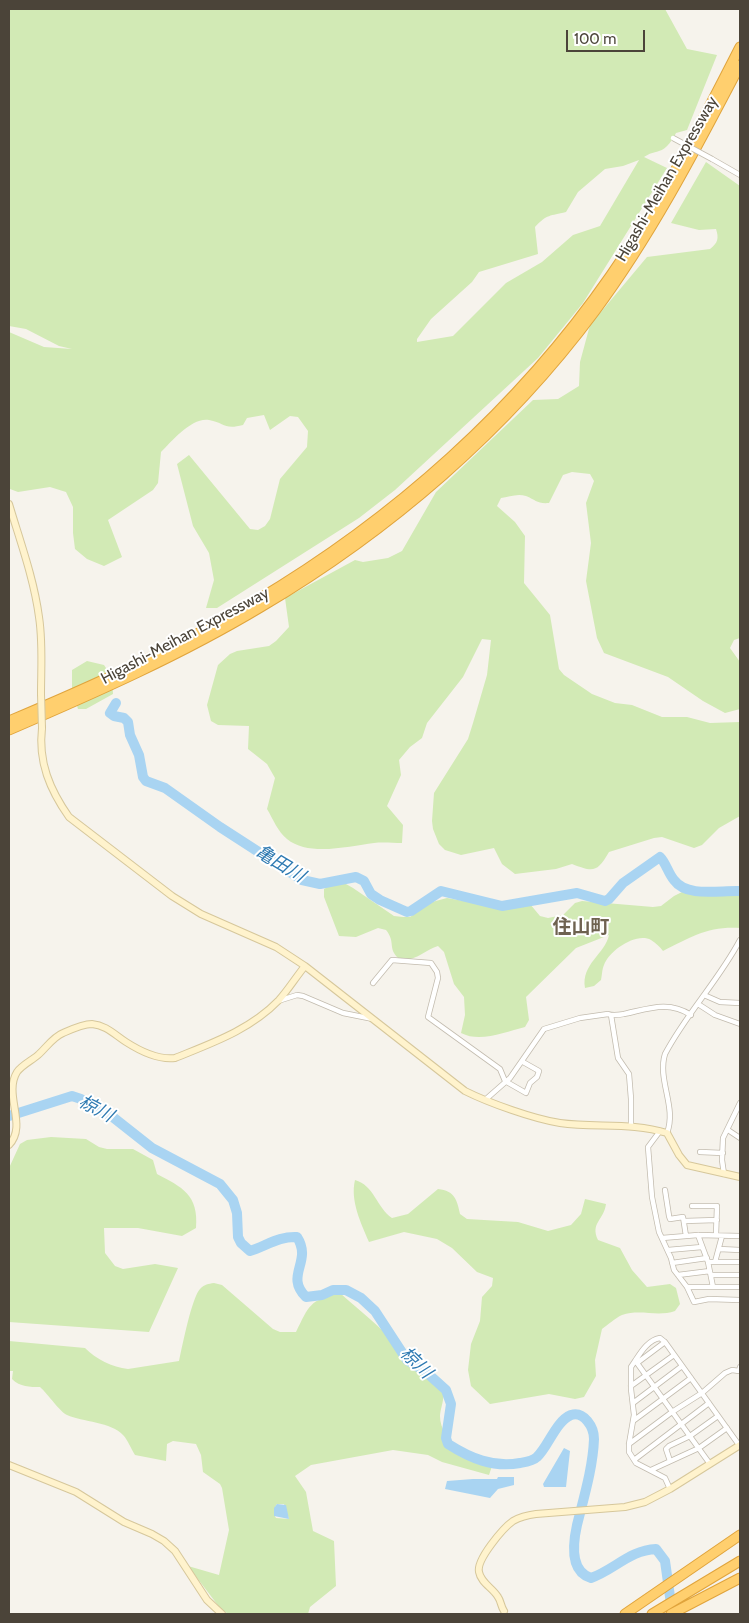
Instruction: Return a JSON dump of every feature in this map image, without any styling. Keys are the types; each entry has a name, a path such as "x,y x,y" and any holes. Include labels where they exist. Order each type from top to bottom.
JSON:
{"highway":[{"name":"Higashi-Meihan Expressway","path":"9,721 156,655 254,602 315,564 373,523 461,448 539,367 610,276 647,220 675,171 740,47"},
{"name":"Higashi-Meihan Expressway","path":"9,730 160,661 258,609 320,570 378,528 467,454 524,396 595,311 654,224 687,167 740,64"},
{"path":"625,1614 740,1534"},
{"path":"652,1614 740,1561"},
{"path":"670,1614 740,1578"}],"street":[{"path":"672,138 740,175"},
{"path":"9,504 38,608 42,639 42,761 58,801 69,818 172,896 200,914 276,947 304,966 460,1088 486,1100 558,1122 631,1126 663,1132 688,1165 740,1177"},
{"path":"740,940 732,957 712,982 675,1037 663,1059 671,1123 648,1147 652,1197 662,1238 674,1270 687,1287 694,1302 709,1299 740,1300"},
{"path":"373,983 392,960 431,963 437,972 438,978 428,1017 500,1069 506,1081 526,1094 530,1083 537,1077 539,1071 523,1062"},
{"path":"9,1145 16,1133 13,1088 17,1073 55,1038 69,1030 86,1025 98,1025 131,1045 155,1056 167,1059 175,1058 234,1034 277,1002 304,966"},
{"path":"277,1002 303,996 343,1013 373,1019"},
{"path":"704,996 720,1002 740,1003"},
{"path":"698,1004 715,1015 740,1024"},
{"path":"486,1100 510,1078 523,1062 544,1029 580,1018 608,1014 611,1016 657,1006 680,1008 691,1015"},
{"path":"611,1016 618,1058 629,1074 632,1099 631,1126"},
{"path":"724,1174 723,1138 740,1103"},
{"path":"728,1130 740,1138"},
{"path":"700,1152 722,1154"},
{"path":"665,1190 670,1219 683,1217 686,1236"},
{"path":"692,1206 717,1206 719,1249 715,1262"},
{"path":"684,1221 717,1220"},
{"path":"662,1238 698,1235 740,1236"},
{"path":"698,1235 708,1260 713,1286"},
{"path":"668,1250 702,1247"},
{"path":"719,1249 740,1250"},
{"path":"672,1263 708,1260 715,1262 740,1262"},
{"path":"678,1275 710,1273 740,1275"},
{"path":"687,1287 740,1287"},
{"path":"504,1611 498,1597 482,1580 479,1574 479,1566 483,1556 513,1521 536,1514 625,1507 645,1502 670,1489 740,1445 674,1354 660,1338 656,1338 644,1348 636,1362"},
{"path":"665,1342 631,1367 630,1386 633,1421 629,1452 642,1467 665,1478 670,1489"},
{"path":"630,1386 674,1354"},
{"path":"636,1362 710,1464"},
{"path":"632,1403 682,1366"},
{"path":"629,1444 672,1412 702,1393 725,1374 732,1370 740,1371"},
{"path":"633,1421 691,1378"},
{"path":"634,1460 709,1404"},
{"path":"670,1461 666,1449 669,1446 690,1436 718,1416"},
{"path":"651,1470 699,1448 727,1428"},
{"path":"9,1464 76,1492 124,1522 158,1537 175,1551 200,1591 222,1614"}],"green space":[{"path":"9,9 665,9 687,49 717,55 687,130 676,133 669,144 662,150 644,157 667,168 583,303 538,358 395,490 359,518 217,608 206,608 214,580 209,553 193,526 177,464 189,455 250,529 258,530 265,526 270,519 280,479 307,447 308,431 298,417 290,416 270,430 264,415 247,418 243,425 232,427 209,420 196,422 189,426 161,452 158,483 153,490 108,520 122,557 104,566 87,559 75,549 73,507 66,492 50,487 18,492 10,489 9,332 44,347 72,349 59,346 26,329 9,326","holes":["639,160 600,226 573,235 542,262 506,283 453,336 417,342 417,339 431,319 472,282 479,272 538,254 535,227 549,216 566,212 578,192 605,169 623,166"]},
{"path":"706,162 740,186 740,638 734,640 730,648 740,662 740,709 725,713 703,701 668,677 604,653 597,638 586,581 591,543 586,503 594,481 590,474 572,472 563,475 549,503 539,502 523,495 516,495 501,498 497,506 515,522 525,536 524,583 550,615 559,669 564,675 592,694 615,703 632,705 662,717 687,717 710,723 740,722 740,816 719,828 702,845 694,848 662,837 654,838 609,852 601,864 594,869 572,864 556,869 515,874 502,864 494,848 461,855 445,850 439,844 433,829 434,793 468,739 473,723 487,675 491,640 482,639 463,677 427,723 422,738 410,747 399,760 401,775 387,806 403,825 402,843 377,843 318,849 306,848 287,839 278,829 267,809 275,778 267,764 248,749 249,726 218,725 211,721 207,705 218,665 230,654 237,651 269,646 276,641 289,627 285,598 355,560 363,562 388,558 402,551 436,492 533,400 558,399 579,386 580,362 590,325 647,257 710,249 715,245 718,238 716,229 699,230 671,223"},
{"path":"87,661 104,665 112,677 113,694 86,709 78,709 72,690 72,670"},
{"path":"337,882 353,888 394,916 403,917 410,917 432,902 447,898 504,908 530,904 540,916 548,918 563,915 575,903 582,901 653,907 661,906 684,891 701,896 740,892 740,928 709,931 691,937 663,951 658,945 645,938 631,941 611,954 603,967 601,980 594,986 585,988 586,972 607,942 609,935 576,948 526,997 529,1020 525,1027 493,1036 476,1037 461,1033 465,1015 464,997 454,984 444,952 438,946 415,957 403,960 394,953 386,930 378,928 356,937 339,936 324,897 324,889"},
{"path":"51,1137 86,1139 99,1147 107,1149 133,1149 153,1160 157,1174 181,1188 192,1200 195,1207 196,1228 182,1236 138,1228 104,1228 105,1253 115,1266 123,1269 155,1264 178,1268 149,1332 9,1322 9,1168 20,1144 27,1140"},
{"path":"355,1180 367,1187 392,1218 408,1214 438,1189 452,1194 460,1214 467,1219 518,1222 548,1231 571,1225 581,1214 585,1199 606,1204 603,1214 596,1225 598,1240 620,1248 632,1270 647,1287 670,1284 676,1288 680,1304 675,1311 669,1313 629,1313 622,1315 602,1329 595,1360 596,1376 584,1397 575,1399 549,1394 490,1404 471,1386 468,1370 471,1344 480,1321 482,1297 492,1286 493,1278 477,1272 452,1248 437,1239 404,1232 369,1242 355,1204"},
{"path":"214,1283 222,1285 273,1329 280,1332 296,1332 311,1305 322,1298 340,1293 378,1326 417,1367 439,1383 443,1391 440,1416 445,1434 458,1447 492,1466 489,1475 442,1462 428,1455 393,1450 311,1465 295,1476 306,1492 313,1531 334,1541 336,1586 310,1607 308,1614 228,1614 220,1608 188,1566 219,1575 229,1530 222,1488 220,1484 203,1472 201,1455 196,1444 173,1441 167,1444 166,1461 135,1455 123,1435 112,1427 67,1415 40,1387 18,1384 12,1379 13,1371 9,1371 9,1341 85,1348 105,1362 128,1369 179,1361 197,1294 203,1286","holes":["277,1504 284,1504 289,1519 276,1518 274,1512"]}],"water":[{"path":"564,1448 570,1451 566,1487 544,1487 543,1484"},
{"path":"498,1477 514,1477 514,1485 498,1489 490,1498 445,1489 447,1481 497,1479"},
{"path":"277,1504 286,1505 289,1519 274,1516 274,1508"}],"waterway":[{"name":"亀田川","path":"116,703 110,713 124,718 128,722 130,735 139,755 143,777 146,781 165,788 220,827 302,880 320,884 356,877 364,881 371,894 407,912 441,891 502,906 577,893 605,901 623,883 660,857 674,880 680,886 687,889 704,892 740,891"},
{"name":"椋川","path":"9,1116 72,1096 81,1099 114,1118 152,1148 220,1184 233,1200 237,1213 238,1237 241,1243 250,1251 278,1240 297,1237 302,1254 298,1282 300,1289 306,1297 322,1295 333,1290 346,1290 361,1298 375,1311 407,1360 426,1372 446,1390 451,1404 446,1438 448,1444 465,1454 482,1461 500,1464 529,1461 541,1453 557,1428 566,1418 571,1415 580,1415 590,1425 594,1439 590,1471 574,1540 576,1563 579,1569 591,1578 638,1553 656,1549 665,1561 672,1611"}],"district":[{"name":"住山町","path":"581,927"}]}
